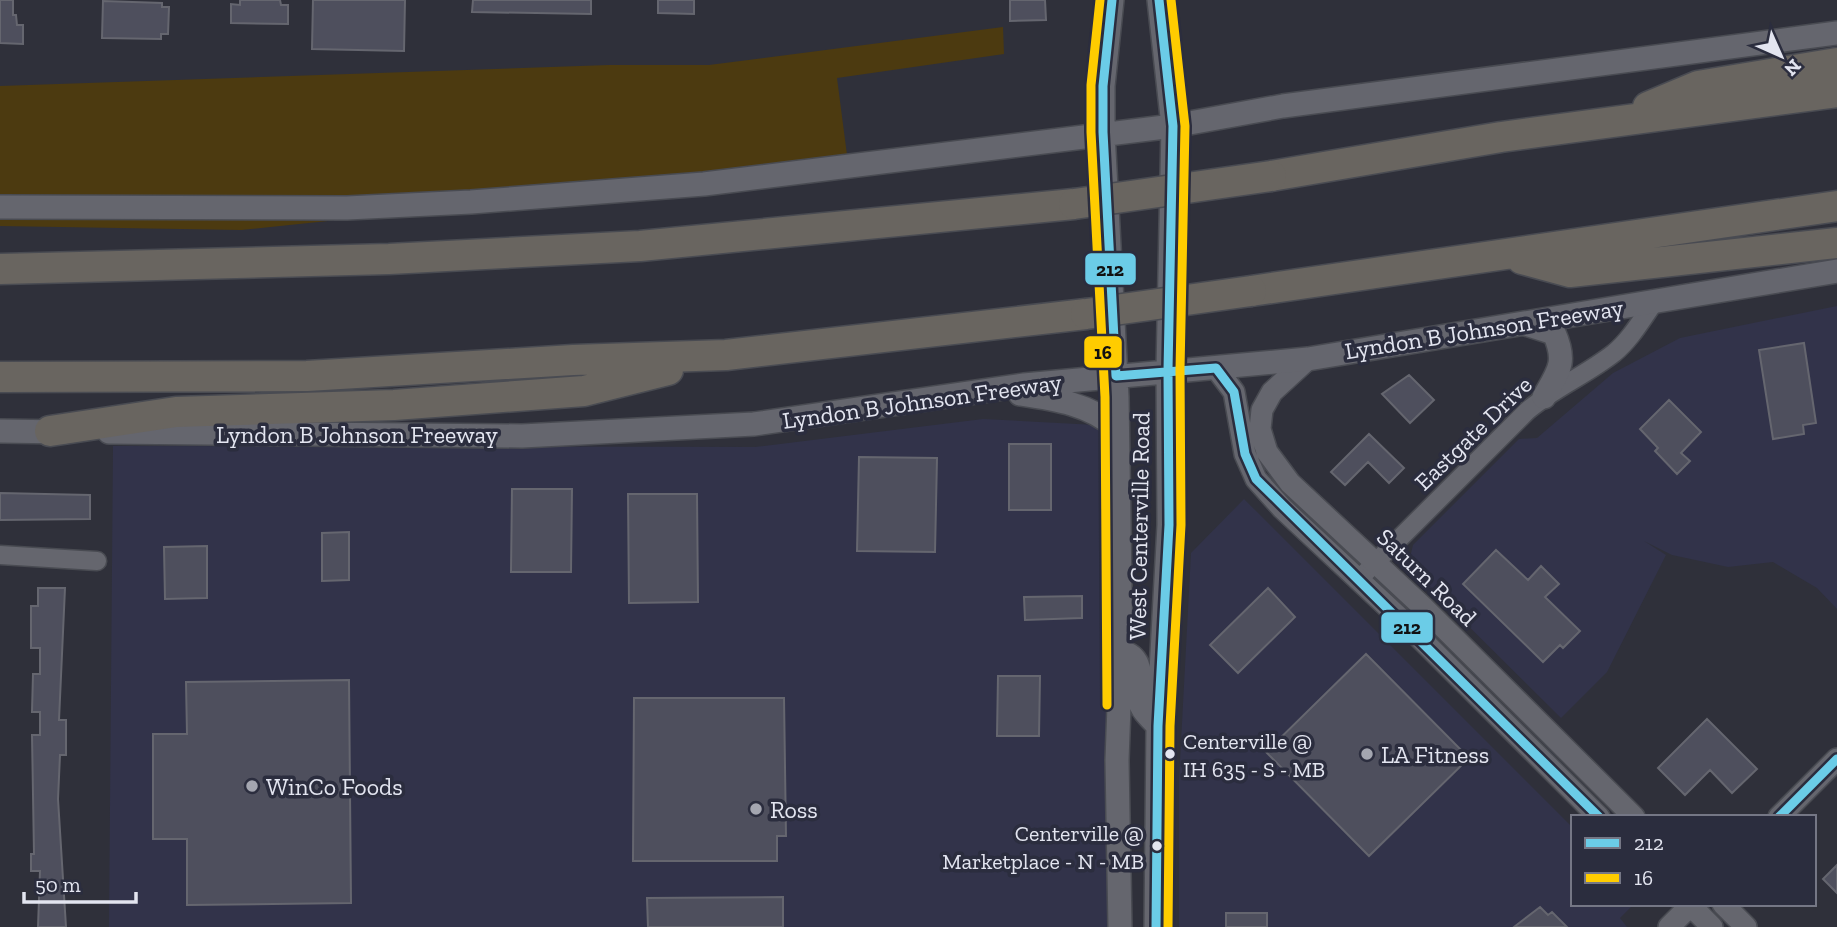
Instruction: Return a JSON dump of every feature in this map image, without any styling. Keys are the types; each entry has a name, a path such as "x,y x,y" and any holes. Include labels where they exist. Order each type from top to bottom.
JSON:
{"highway":[{"path":"1610,123 1698,86 1837,63"},
{"path":"0,269 389,259 640,246 1074,204 1272,176 1501,137 1837,92"},
{"path":"0,377 120,379 307,376 573,360 726,355 1086,314 1511,256 1837,206"},
{"path":"1511,256 1570,272 1837,243"},
{"path":"50,431 177,412 394,405 584,391 726,355"}],"main road":[{"name":"West Centerville Road","path":"1112,0 1103,86 1103,132 1116,376 1121,652 1117,760 1120,927"},
{"name":"West Centerville Road","path":"1156,927 1158,726 1169,526 1168,370 1173,126 1159,0"},
{"path":"0,207 347,208 471,202 704,184 1103,132 1173,126 1283,106 1837,33"},
{"name":"Lyndon B Johnson Freeway","path":"0,431 522,436 754,424 1116,376 1308,359 1837,271"},
{"path":"1523,323 1554,333 1562,350 1560,368 1544,397"},
{"path":"992,391 1078,406 1105,418 1116,428"},
{"path":"1121,652 1138,663 1141,706 1158,726"}],"street":[{"name":"Eastgate Drive","path":"1359,579 1544,397 1614,352 1633,333 1655,301"},
{"name":"Saturn Road","path":"1308,359 1272,392 1262,410 1260,429 1267,452 1290,483 1632,815"},
{"name":"Saturn Road","path":"1216,368 1234,392 1245,454 1256,480 1521,737 1597,815"},
{"path":"0,555 97,561"},
{"path":"1521,737 1538,721"},
{"path":"1781,815 1837,759"},
{"path":"1669,927 1690,906"},
{"path":"1692,906 1712,927"},
{"path":"1725,906 1746,927"}],"shaded area":[{"path":"1003,27 1004,54 837,78 847,155 812,170 241,230 0,226 0,86 609,65 709,65"},
{"path":"1837,306 1837,609 1817,588 1773,562 1728,567 1672,555 1644,541 1666,555 1607,672 1561,718 1412,570 1410,557 1413,545 1519,439 1537,438 1613,373 1680,338"},
{"path":"983,419 1096,425 1107,444 1107,927 109,927 113,446 755,447"},
{"path":"1244,499 1571,826 1571,906 1632,906 1620,918 1627,927 1179,927 1179,780 1191,553"}],"building":[{"path":"0,0 13,0 13,15 16,15 17,25 23,25 23,44 0,43"},
{"path":"240,0 280,0 281,5 288,5 288,24 231,23 231,4 240,5"},
{"path":"313,0 405,0 404,51 312,49"},
{"path":"473,0 591,0 591,14 472,12"},
{"path":"658,0 694,0 694,14 658,13"},
{"path":"1010,0 1045,0 1046,20 1010,21"},
{"path":"103,1 162,3 162,7 169,7 168,34 161,34 161,39 102,38"},
{"path":"1804,343 1816,423 1803,425 1804,434 1773,439 1759,350"},
{"path":"1409,375 1434,400 1410,423 1382,394"},
{"path":"1669,400 1701,432 1681,453 1690,461 1677,474 1655,451 1658,448 1640,429"},
{"path":"1369,434 1404,468 1389,483 1368,462 1345,485 1331,472"},
{"path":"1009,444 1051,444 1051,510 1009,510"},
{"path":"859,457 937,458 935,552 857,551"},
{"path":"512,489 572,489 571,572 511,572"},
{"path":"0,493 90,495 90,519 0,520"},
{"path":"628,494 697,494 698,602 629,603"},
{"path":"349,532 349,580 322,581 322,533"},
{"path":"207,546 207,598 165,599 164,547"},
{"path":"1496,550 1528,580 1541,566 1559,584 1545,597 1580,631 1563,648 1560,645 1543,662 1463,584"},
{"path":"38,588 65,588 59,720 66,720 66,755 60,755 58,799 66,927 38,927 40,871 31,871 31,854 34,854 32,735 40,735 40,712 32,712 33,674 40,674 40,648 31,648 31,606 38,606"},
{"path":"1268,588 1295,617 1238,673 1210,645"},
{"path":"1082,596 1082,618 1025,620 1024,597"},
{"name":"LA Fitness","path":"1366,654 1469,758 1369,856 1266,752"},
{"path":"998,676 1040,676 1039,736 997,736"},
{"name":"WinCo Foods","path":"349,680 351,903 187,905 187,839 153,839 153,734 187,734 186,682"},
{"path":"634,698 784,698 786,836 777,836 777,861 633,861"},
{"path":"1707,719 1757,769 1732,793 1710,770 1685,795 1658,768"},
{"path":"1837,865 1837,893 1823,879"},
{"path":"783,897 783,927 648,927 647,898"},
{"path":"1540,907 1548,915 1552,912 1567,927 1514,927"},
{"path":"1226,913 1267,913 1267,927 1226,927"}],"transit line":[{"name":"16","path":"1100,0 1091,85 1091,132 1105,397 1107,705"},
{"name":"212","path":"1112,0 1103,86 1103,132 1116,376 1216,368 1234,392 1245,454 1256,479 1597,815"},
{"name":"212","path":"1156,927 1158,726 1169,525 1168,370 1173,126 1159,0"},
{"name":"16","path":"1168,927 1170,726 1181,525 1180,370 1185,126 1171,0"},
{"name":"212","path":"1781,815 1837,759"}],"place":[{"name":"Centerville @ IH 635 - S - MB","path":"1170,754"},
{"name":"LA Fitness","path":"1367,754"},
{"name":"WinCo Foods","path":"252,786"},
{"name":"Ross","path":"756,809"},
{"name":"Centerville @ Marketplace - N - MB","path":"1157,846"}]}
